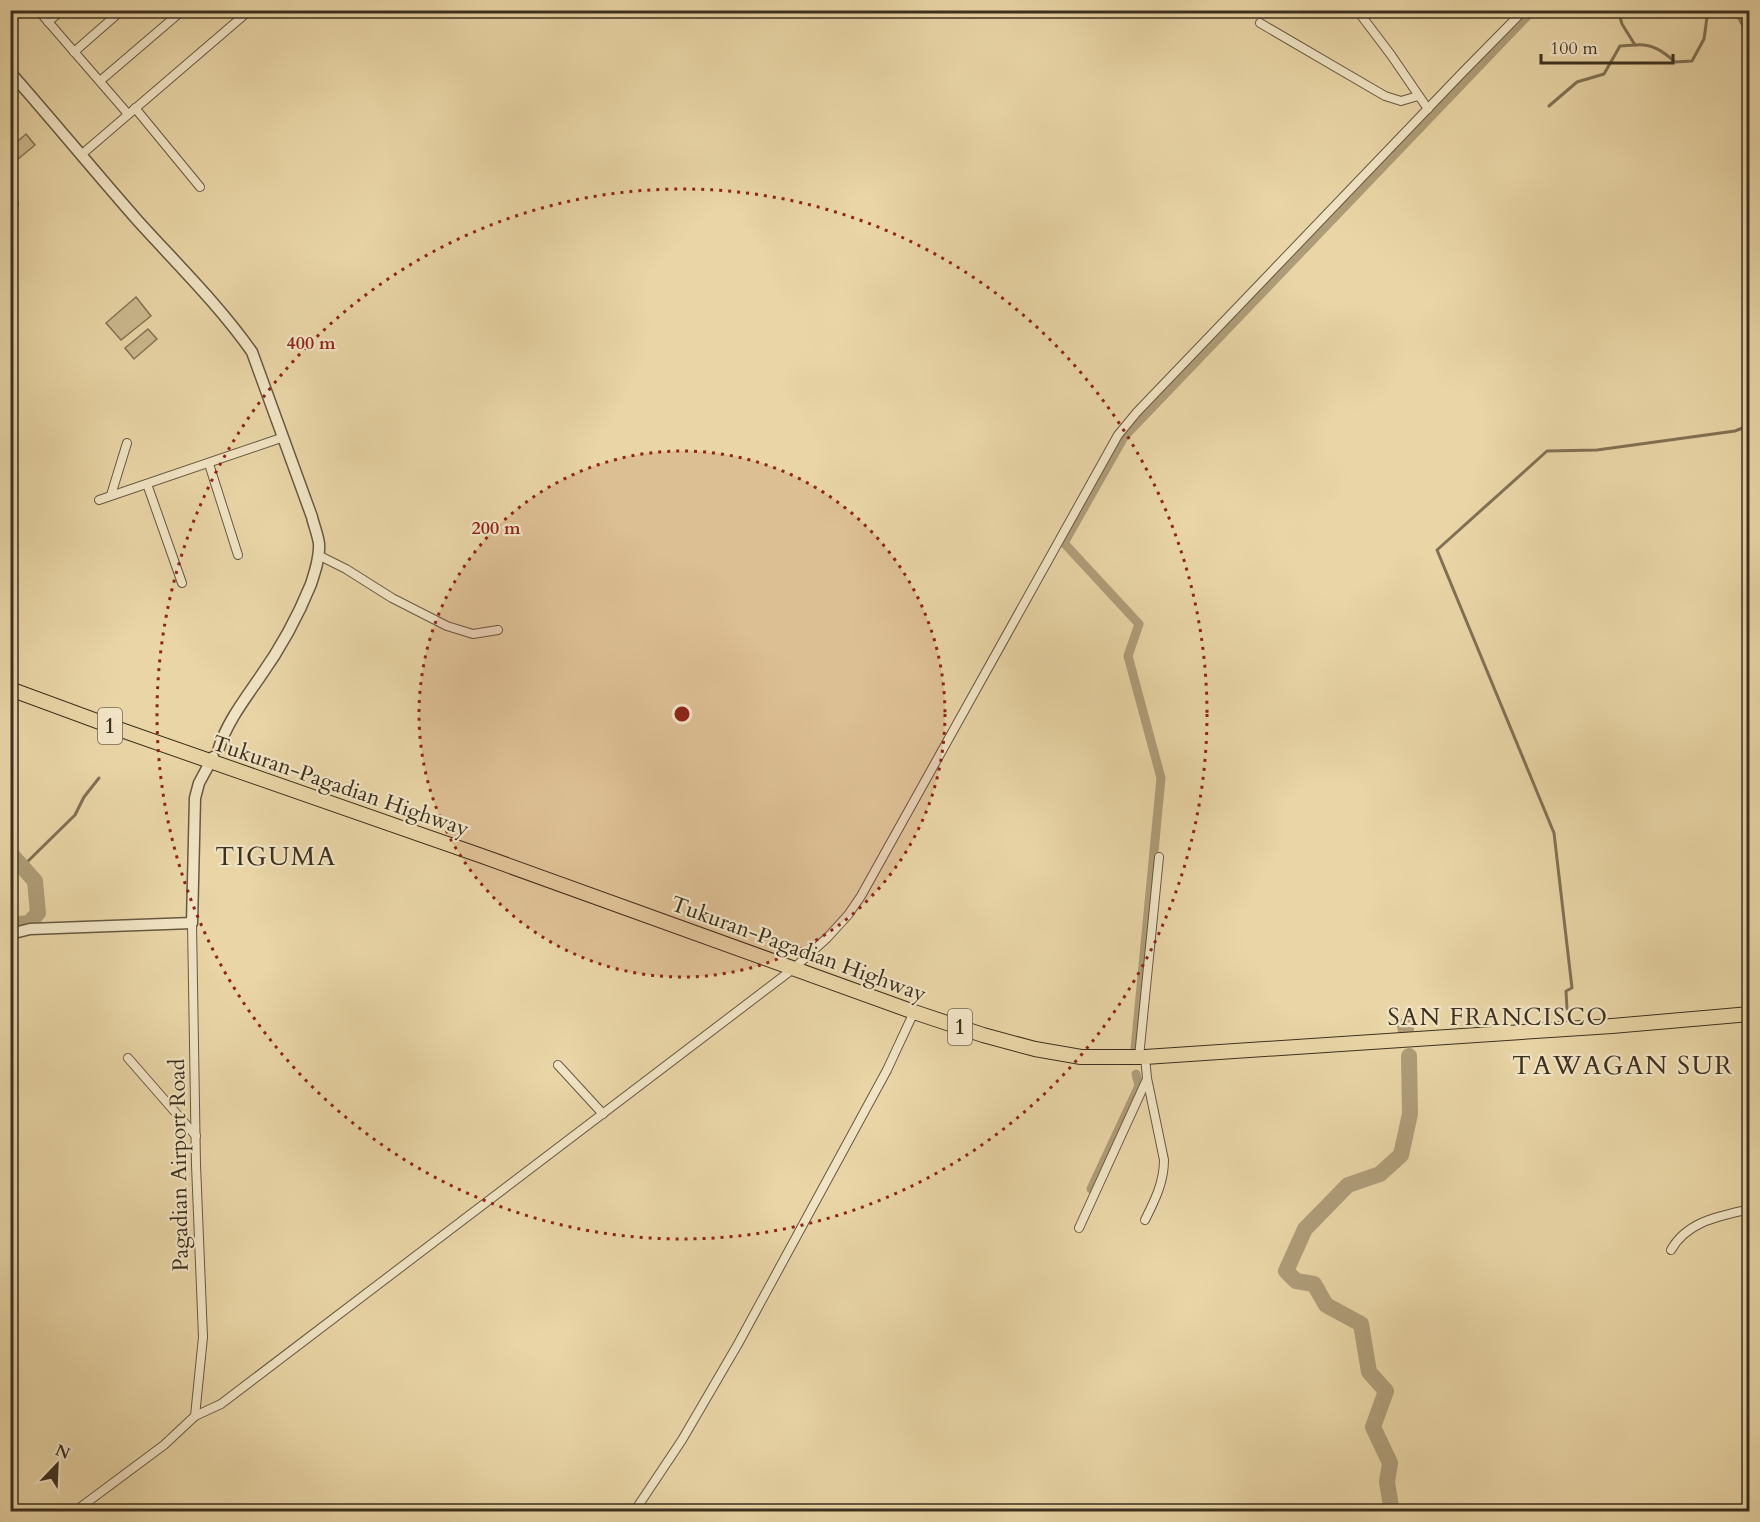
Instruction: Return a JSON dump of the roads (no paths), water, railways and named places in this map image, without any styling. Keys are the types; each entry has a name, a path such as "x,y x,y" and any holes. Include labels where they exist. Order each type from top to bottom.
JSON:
{"highway":[{"name":"Tukuran-Pagadian Highway","path":"10,689 914,1012 1035,1049 1081,1057 1142,1057 1612,1026 1749,1014"}],"street":[{"path":"38,10 128,114"},
{"path":"48,22 62,10"},
{"path":"74,52 122,10"},
{"path":"100,81 183,10"},
{"path":"81,156 250,10"},
{"path":"1357,10 1428,109"},
{"path":"74,1512 164,1445 195,1416 221,1404 603,1114 793,969 827,938 848,915 861,896 1118,435 1223,321 1524,10"},
{"path":"1260,23 1384,96 1401,101 1418,96"},
{"path":"10,72 238,333 252,352 281,438 312,517 319,544 318,555 346,569 392,598 447,626 473,634 498,630"},
{"path":"135,108 200,187"},
{"path":"10,198 14,204 10,214"},
{"path":"99,500 281,438"},
{"path":"111,495 127,443"},
{"path":"208,464 238,555"},
{"path":"147,484 182,583"},
{"name":"Pagadian Airport Road","path":"195,1416 204,1337 196,1136 192,923 195,798 199,783 210,761 226,741 241,710 254,694 260,677 298,614 315,573 318,555"},
{"path":"1145,1220 1155,1200 1164,1172 1164,1160 1142,1057 1159,857"},
{"path":"10,934 30,929 192,923"},
{"path":"634,1512 682,1440 738,1344 887,1070 914,1012"},
{"path":"128,1059 196,1136"},
{"path":"558,1065 603,1114"},
{"path":"1079,1228 1147,1078"},
{"path":"1671,1250 1680,1236 1696,1225 1712,1218 1749,1209"}],"waterway":[{"path":"1135,1049 1161,778 1128,656 1139,624 1064,543 1124,437 1533,10"},
{"path":"1549,106 1577,82 1604,74 1620,46 1635,45 1622,24 1618,10"},
{"path":"1635,45 1646,45 1656,49 1675,62 1692,61 1704,39 1708,10"},
{"path":"1567,1009 1566,991 1572,988 1554,833 1437,550 1547,451 1597,450 1735,431 1750,425"},
{"path":"22,867 75,815 84,797 99,778"},
{"path":"10,853 35,881 38,913 29,923 10,925"},
{"path":"1405,1026 1412,1025"},
{"path":"1405,1026 1406,1030"},
{"path":"1392,1512 1387,1482 1390,1463 1373,1427 1386,1391 1369,1372 1361,1324 1326,1305 1314,1284 1296,1281 1286,1271 1305,1229 1348,1185 1380,1174 1401,1155 1410,1114 1409,1056"},
{"path":"1091,1189 1139,1086 1136,1074"}],"district":[{"name":"TIGUMA","path":"276,856"},
{"name":"SAN FRANCISCO","path":"1498,1017"},
{"name":"TAWAGAN SUR","path":"1623,1065"}]}
